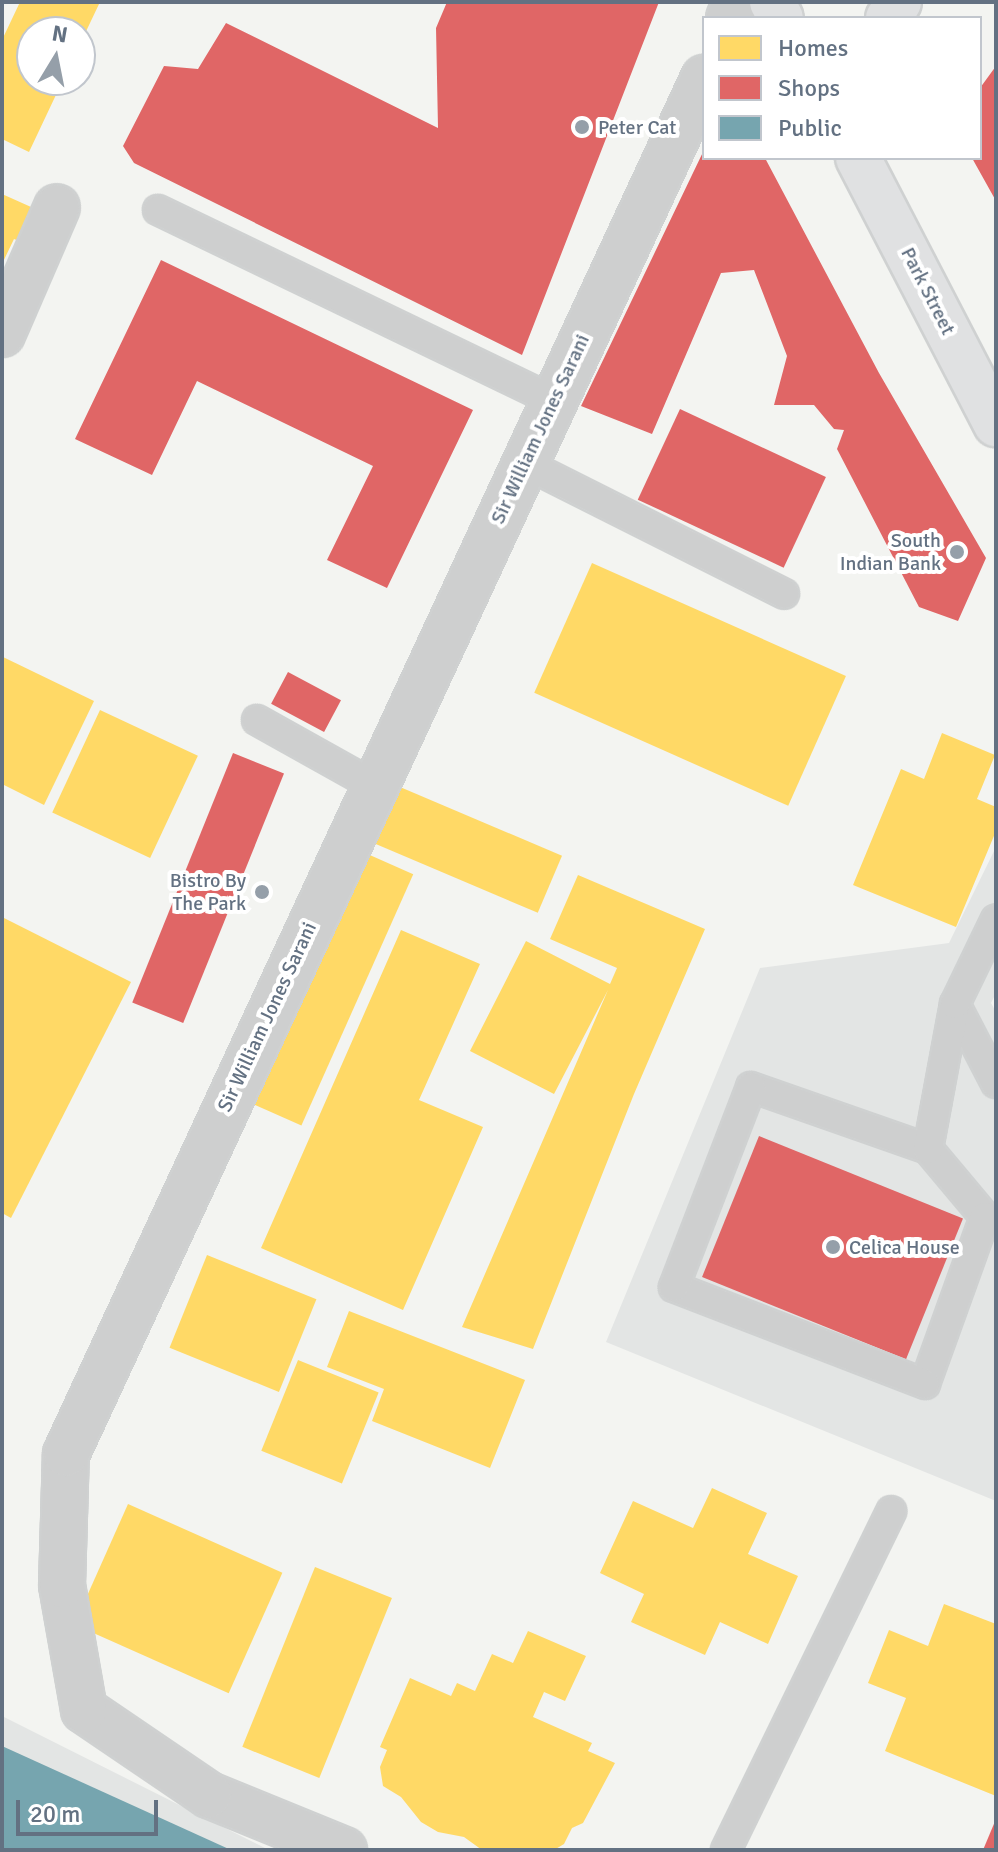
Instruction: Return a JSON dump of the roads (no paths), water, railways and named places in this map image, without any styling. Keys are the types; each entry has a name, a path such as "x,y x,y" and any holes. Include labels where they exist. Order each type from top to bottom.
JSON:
{"main road":[{"name":"Park Street","path":"859,160 996,424"}],"street":[{"name":"Sir William Jones Sarani","path":"344,1850 209,1795 84,1710 62,1585 66,1454 702,82"},
{"path":"2,334 57,207"}],"lane":[{"path":"158,210 553,400"},
{"path":"524,463 784,594"},
{"path":"257,720 375,786"},
{"path":"928,1149 955,1004 996,919"},
{"path":"955,1004 996,1083"},
{"path":"751,1087 928,1149 990,1219 925,1384 674,1287 751,1087"},
{"path":"726,1850 891,1511"}],"place":[{"name":"Peter Cat","path":"582,127"},
{"name":"South Indian Bank","path":"957,552"},
{"name":"Bistro By The Park","path":"262,892"},
{"name":"Celica House","path":"833,1247"}]}
